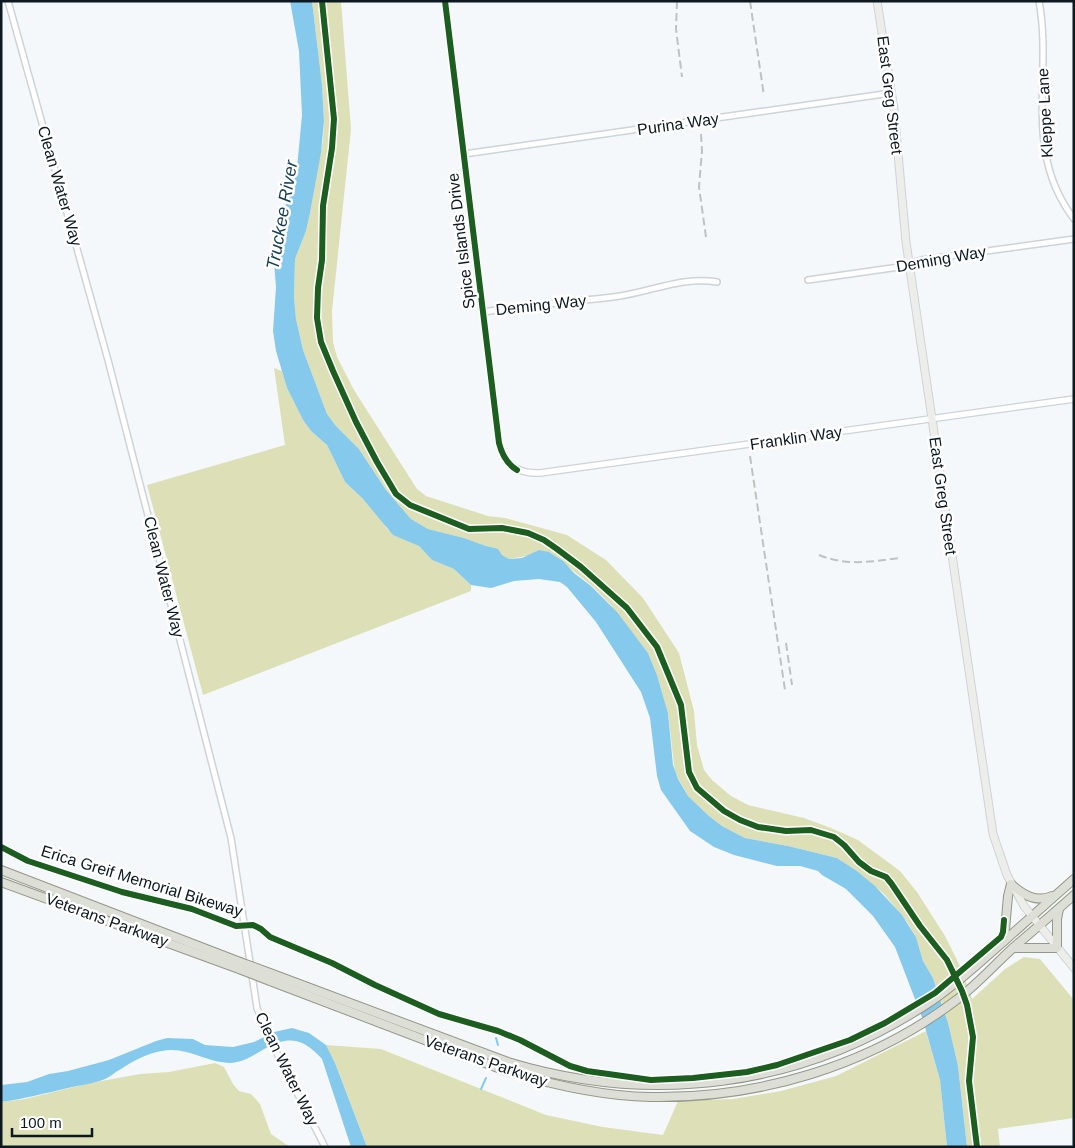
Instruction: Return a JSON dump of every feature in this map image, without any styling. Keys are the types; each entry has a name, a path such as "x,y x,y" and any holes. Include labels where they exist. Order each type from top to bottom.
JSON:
{"main road":[{"name":"East Greg Street","path":"877,1 891,93 903,221 991,823 1000,857 1012,884 1032,917 1074,968"},
{"name":"Veterans Parkway","path":"1,870 506,1070 569,1088 650,1097 686,1096 747,1089 808,1075 844,1062 879,1046 956,1001 1074,895"},
{"name":"Veterans Parkway","path":"270,977 508,1062 542,1072 591,1082 650,1086 685,1085 744,1078 771,1073 840,1050 912,1013 946,991 980,963 1074,879"},
{"name":"Veterans Parkway","path":"1,882 239,965"},
{"path":"1004,941 1008,896 1012,884 1020,892 1035,898 1049,898 1056,894"},
{"path":"1013,948 1023,950 1057,948 1056,919 1059,909"}],"street":[{"name":"Clean Water Way","path":"8,1 108,360 231,838 255,999 260,1018 266,1034 325,1147"},
{"name":"Spice Islands Drive","path":"446,1 499,444 508,463 517,470"},
{"name":"Kleppe Lane","path":"1039,1 1042,37 1042,123 1044,151 1047,165 1058,192 1074,219"},
{"name":"Purina Way","path":"464,154 891,93"},
{"name":"Deming Way","path":"808,280 899,267 921,260 1074,239"},
{"name":"Deming Way","path":"483,312 615,296 689,282 718,282"},
{"name":"Franklin Way","path":"517,470 525,473 540,473 1074,399"}],"green space":[{"path":"312,1 341,1 351,129 332,311 333,342 337,357 354,390 417,489 426,496 488,516 505,518 567,535 606,560 643,598 679,653 694,711 697,745 704,770 712,780 731,796 748,805 804,818 858,840 900,871 917,892 945,936 961,968 972,999 1005,969 1024,957 1040,959 1074,1000 1074,1118 998,1129 1000,1147 967,1147 958,1066 944,1009 933,978 923,961 916,937 908,923 884,894 857,871 837,858 745,838 722,826 709,816 688,796 675,773 668,713 657,675 648,653 609,603 591,585 549,552 509,559 495,548 428,529 411,519 386,490 359,449 327,414 303,350 296,319 294,297 295,259 306,231 323,140 322,85"},
{"path":"274,368 282,371 287,388 303,420 311,431 327,445 345,482 382,520 387,529 419,546 432,560 454,569 471,585 471,591 203,695 147,485 285,445"},
{"path":"926,1031 940,1080 947,1147 367,1147 335,1063 326,1045 381,1049 546,1115 603,1127 663,1135 678,1101 733,1099 781,1091 836,1076"},
{"path":"215,1063 224,1067 239,1091 251,1094 260,1104 271,1134 290,1147 1,1147 1,1102 25,1099 90,1083 140,1074 169,1072"}],"water":[{"path":"290,1 312,1 322,85 324,121 321,153 306,231 295,259 294,297 296,319 303,350 327,414 359,449 386,490 411,519 428,529 498,549 502,555 509,559 522,558 539,550 549,552 563,561 617,612 648,653 657,675 668,713 673,765 678,779 688,796 709,816 722,826 745,838 837,858 875,886 902,915 916,937 923,961 933,978 948,1023 958,1066 967,1147 947,1147 940,1080 923,1020 895,947 873,916 846,889 818,871 800,866 777,866 734,855 714,847 690,831 661,790 657,776 650,718 641,692 596,622 567,587 560,582 539,579 514,581 491,588 471,585 454,569 432,560 419,546 393,535 363,499 345,482 327,445 311,431 303,420 287,388 276,351 273,331 276,287 274,262 277,237 297,168 302,115 299,51"},
{"path":"292,1028 309,1033 326,1045 335,1063 367,1147 351,1147 322,1059 303,1043 290,1040 282,1041 245,1059 231,1063 180,1051 157,1052 136,1060 100,1081 1,1102 1,1085 27,1082 49,1074 109,1060 167,1038 193,1039 205,1045 233,1047 254,1042 274,1032"}],"waterway":[{"path":"496,1038 498,1045"},
{"path":"481,1089 486,1078"}],"railway":[{"path":"677,1 676,29 682,77"},
{"path":"750,1 764,96"},
{"path":"701,134 702,151 699,187 706,237"},
{"path":"750,456 785,690"},
{"path":"819,555 849,562 869,562 899,558"},
{"path":"786,643 792,685"}],"cycle path":[{"path":"322,1 334,119 332,148 323,206 322,260 318,288 317,318 321,342 333,371 377,462 396,494 410,505 469,529 502,528 528,533 544,540 581,567 627,608 657,647 681,705 689,772 697,788 724,811 758,827 786,831 811,830 834,837 859,862 871,871 886,877 920,926 947,960 967,1005 973,1037 969,1081 977,1147"},
{"path":"445,1 499,443 505,459 517,470"},
{"name":"Erica Greif Memorial Bikeway","path":"1,847 28,861 122,892 192,909 236,926 253,925 270,937 332,963 439,1014 498,1031 520,1040 570,1066 587,1071 651,1080 747,1072 777,1065 850,1040 885,1023 935,993 1001,937 1004,920"}],"water label":[{"name":"Truckee River","path":"282,215"}]}
